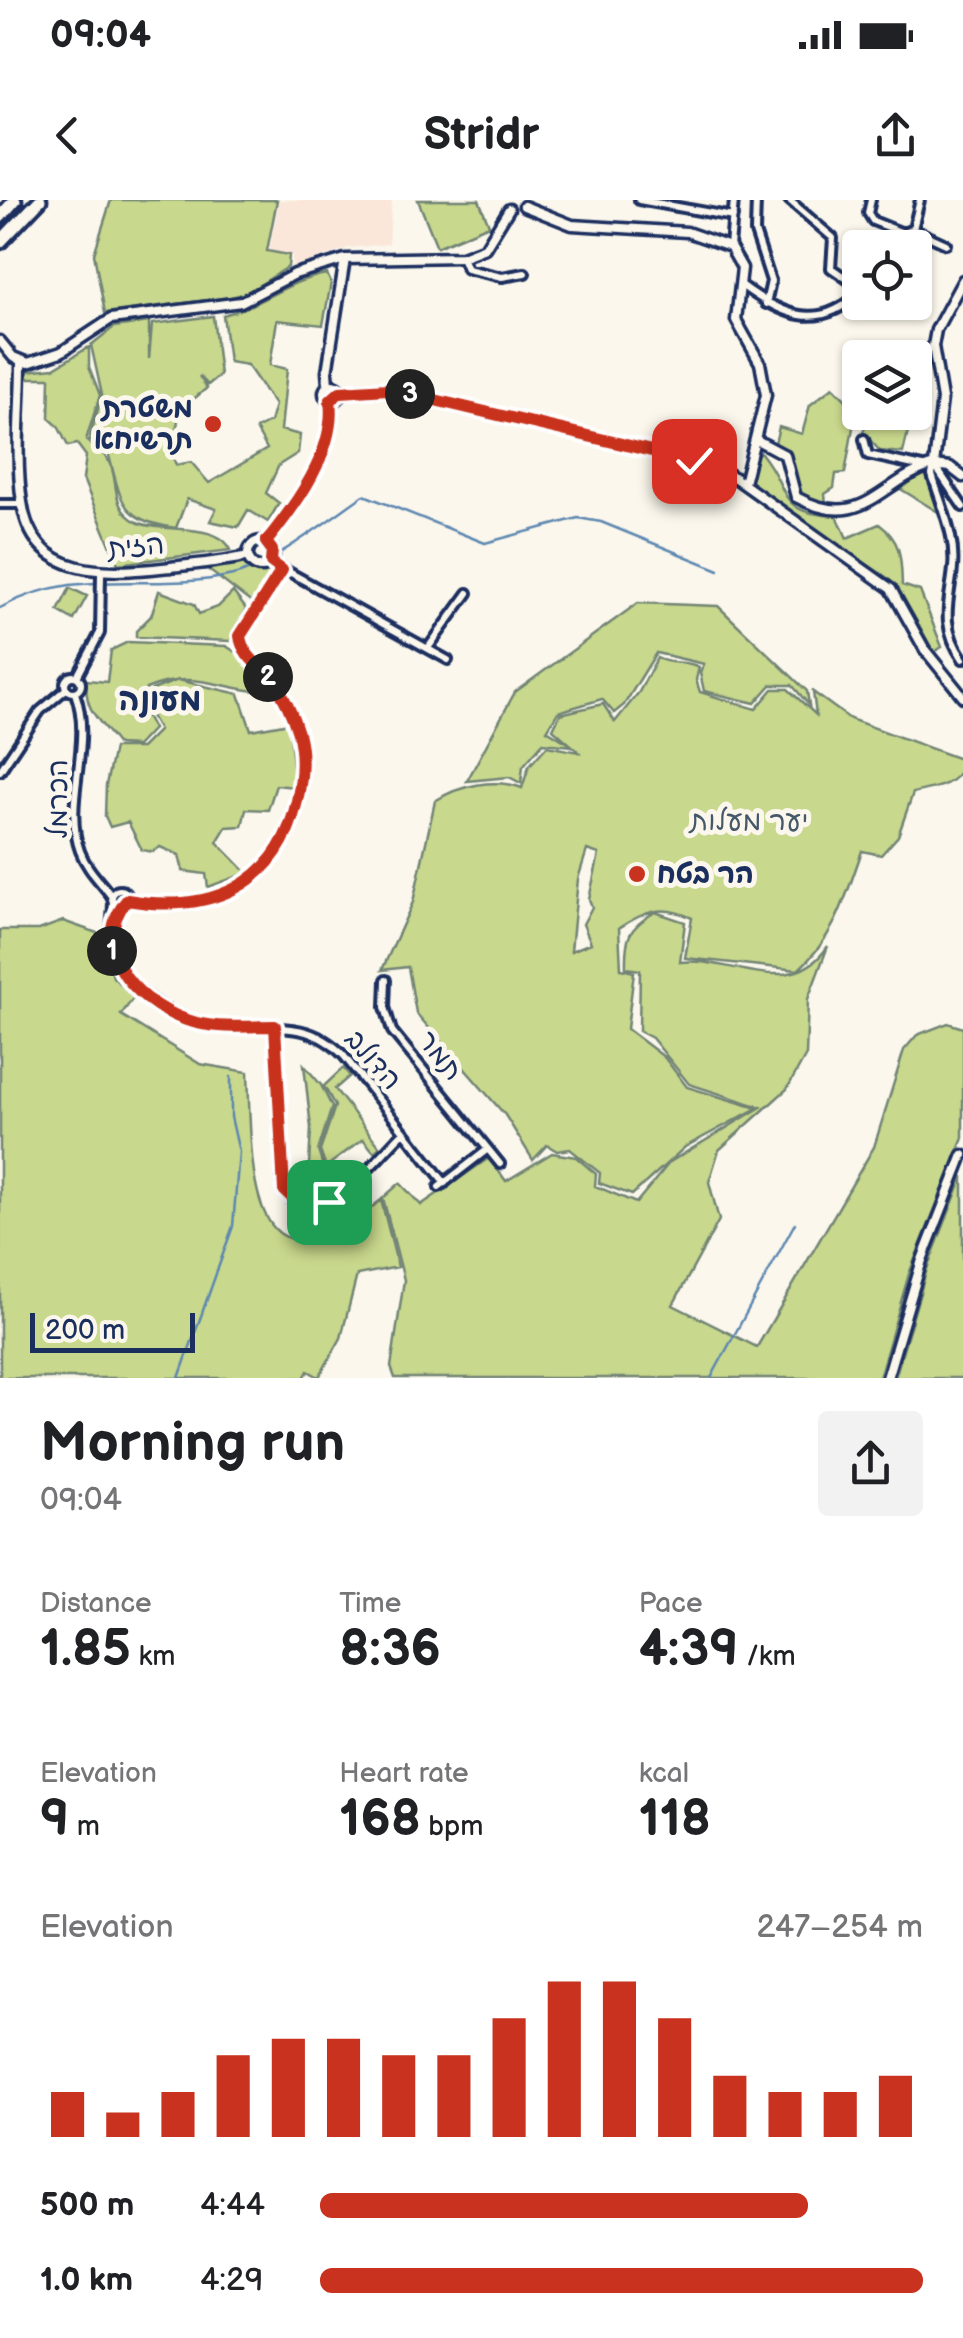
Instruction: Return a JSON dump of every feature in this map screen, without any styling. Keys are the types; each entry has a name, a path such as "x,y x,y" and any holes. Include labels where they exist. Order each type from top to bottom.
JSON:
{"highway":[{"path":"0,217 15,200"},
{"path":"0,242 40,200"}],"main road":[{"path":"503,200 509,209"},
{"path":"21,363 61,352 110,319 241,302 296,274 346,259 462,257 484,248 509,209 525,203 572,225 688,232 730,247 742,268 736,320 764,376 764,410 744,483"},
{"path":"266,542 272,550 271,562 257,567 248,556 253,544 266,542 316,465 332,414 330,401 323,393 328,385 326,372 346,259"},
{"path":"929,466 942,399 933,346 936,330 963,280"},
{"path":"0,342 21,363 22,504"},
{"path":"328,385 340,392 388,389 694,461 744,483 892,589 925,650 963,697"},
{"path":"330,401 340,392"},
{"path":"755,438 785,455 796,497 821,508 873,502 929,466 950,468 963,477"},
{"name":"הזית","path":"22,504 31,528 58,558 101,574 248,556"},
{"path":"886,1378 922,1260 963,1155"}],"street":[{"path":"639,200 733,217"},
{"path":"730,247 734,200"},
{"path":"756,200 755,232 771,282 766,304"},
{"path":"790,200 833,238 831,268 842,276"},
{"path":"872,200 869,217 898,228 913,228 946,244"},
{"path":"913,228 920,200"},
{"path":"462,257 468,269 484,275 525,273"},
{"path":"740,284 766,304 793,316 842,306"},
{"path":"864,438 868,455 876,460 929,466 963,507"},
{"path":"929,466 952,539 954,582 946,597 946,627 963,660"},
{"path":"0,504 22,504"},
{"path":"271,562 448,660"},
{"path":"112,899 170,902 245,886 269,865 288,831 302,771 298,732 275,684 241,647 240,636 282,570"},
{"path":"0,771 40,711 66,689 66,680 77,677 100,633 101,574"},
{"path":"428,648 468,592"},
{"name":"הכרמל","path":"77,677 81,687 75,692 82,715 76,829 79,850 112,899"},
{"path":"66,689 75,692"},
{"path":"112,899 122,890 125,902 112,925"},
{"name":"הדולב","path":"112,899 117,965 132,984 164,1008 198,1024 303,1029 337,1048 442,1185 488,1150"},
{"name":"תמר","path":"386,980 384,1007 392,1031 500,1164"},
{"path":"275,1026 282,1183 293,1202 308,1208 329,1202 404,1132"}],"shaded area":[{"path":"279,200 392,200 389,244 349,248 292,268 292,255 269,252"}],"green space":[{"path":"111,200 277,200 267,251 289,255 288,267 247,293 105,313 94,254"},
{"path":"418,200 479,200 489,225 437,247"},
{"path":"327,274 331,283 323,325 277,320 270,365 287,369 281,430 300,435 298,453 279,465 266,493 279,503 268,522 248,510 238,527 210,521 216,509 187,499 176,528 133,514 121,496 108,452 89,440 102,395 91,345 114,327 149,322 149,359 152,324 213,316 220,375 208,385 199,376 207,388 178,412 177,439 168,444 176,465 191,462 209,483 267,449 256,429 270,422 275,405 247,365 229,362 223,315"},
{"path":"89,347 89,367 100,395 86,440 110,463 121,508 137,522 214,535 231,550 118,564 83,479 86,456 77,444 68,446 49,418 50,378 28,378 27,371 54,368"},
{"path":"833,387 842,396 842,430 853,430 845,473 836,474 834,488 825,494 826,505 799,498 774,447 779,427 802,434 810,405"},
{"path":"908,430 903,453 880,451 863,432"},
{"path":"751,451 761,453 794,505 817,514 837,516 847,538 879,524 887,530 899,551 902,585 920,591 942,647 934,652 898,588 886,577 749,484"},
{"path":"926,472 938,512 899,488"},
{"path":"246,560 253,571 275,569 253,604 206,568"},
{"path":"70,588 87,596 74,620 58,611"},
{"path":"159,591 194,604 199,614 218,607 233,592 246,609 231,641 136,637 136,631 151,616"},
{"path":"638,603 718,606 807,691 809,705 792,685 771,685 755,703 704,691 700,673 704,664 656,653 624,705 614,713 602,699 558,712 547,730 573,746 543,743 523,766 521,783 509,777 467,781 515,692"},
{"path":"128,642 226,646 240,655 272,692 196,680 146,689 141,706 153,729 137,746 118,745 91,708 87,680 107,682 111,650"},
{"name":"יער מעלות","path":"657,658 688,663 699,667 696,680 700,692 756,709 773,689 788,689 816,715 813,692 850,719 960,759 963,767 948,783 913,793 898,836 881,855 862,851 830,930 798,970 685,958 692,918 672,911 646,914 619,928 621,969 634,972 627,1029 664,1057 687,1087 757,1108 685,1147 632,1195 599,1183 600,1173 570,1149 557,1151 547,1145 533,1160 505,1115 416,1013 408,967 382,970 413,902 435,801 477,785 522,788 529,766 547,746 579,752 553,729 560,714 603,704 615,722 639,692","holes":["587,850 599,854 589,899 592,907 583,924 591,943 571,951 578,879"]},
{"path":"178,680 239,694 251,730 289,723 295,787 276,785 268,810 246,809 242,826 226,827 217,842 247,873 208,887 206,874 183,871 179,855 160,847 153,852 142,850 128,822 110,827 105,816 106,785 114,748 141,748 159,730 145,705 152,690"},
{"path":"655,912 685,922 680,962 778,974 813,963 828,946 808,999 806,1055 787,1089 719,1150 709,1182 719,1220 673,1305 757,1347 874,1147 904,1050 917,1035 948,1023 963,1028 963,1138 909,1274 879,1378 395,1378 391,1367 404,1280 383,1198 400,1183 421,1205 489,1158 506,1181 552,1153 576,1157 596,1174 595,1186 636,1203 670,1162 761,1107 689,1084 652,1038 639,1031 640,970 626,968 626,949 634,929"},
{"path":"63,921 100,934 113,977 134,997 121,1015 200,1064 248,1072 256,1184 265,1214 280,1233 303,1240 336,1230 381,1200 398,1267 357,1275 341,1338 319,1377 308,1371 304,1378 0,1378 0,930 39,930"},
{"path":"304,1065 321,1085 332,1107 318,1151 324,1169 308,1183 311,1128"},
{"path":"343,1068 350,1076 335,1089 380,1147 374,1152 363,1139 326,1167 320,1151 335,1106 324,1086"},
{"path":"963,1176 963,1378 895,1378 927,1269"}],"waterway":[{"path":"0,608 29,595 86,583 172,582 233,575 281,552 364,495 485,543 578,518 601,522 719,570"},
{"path":"179,1378 233,1226 239,1152 231,1117 231,1077"},
{"path":"711,1378 795,1223"}],"place":[{"name":"משטרת תרשיחא","path":"213,424"},
{"name":"הר בטח","path":"637,874"}],"district":[{"name":"מעונה","path":"160,700"}],"route":[{"path":"329,1202 308,1208 293,1202 284,1190 275,1026 213,1026 174,1014 123,974 113,956 110,934 116,912 127,900 170,902 245,886 269,865 288,831 302,771 298,732 275,684 241,647 240,636 282,570 271,562 274,554 266,542 284,520 316,465 332,414 330,401 336,400 340,392 388,389 694,461"}]}
